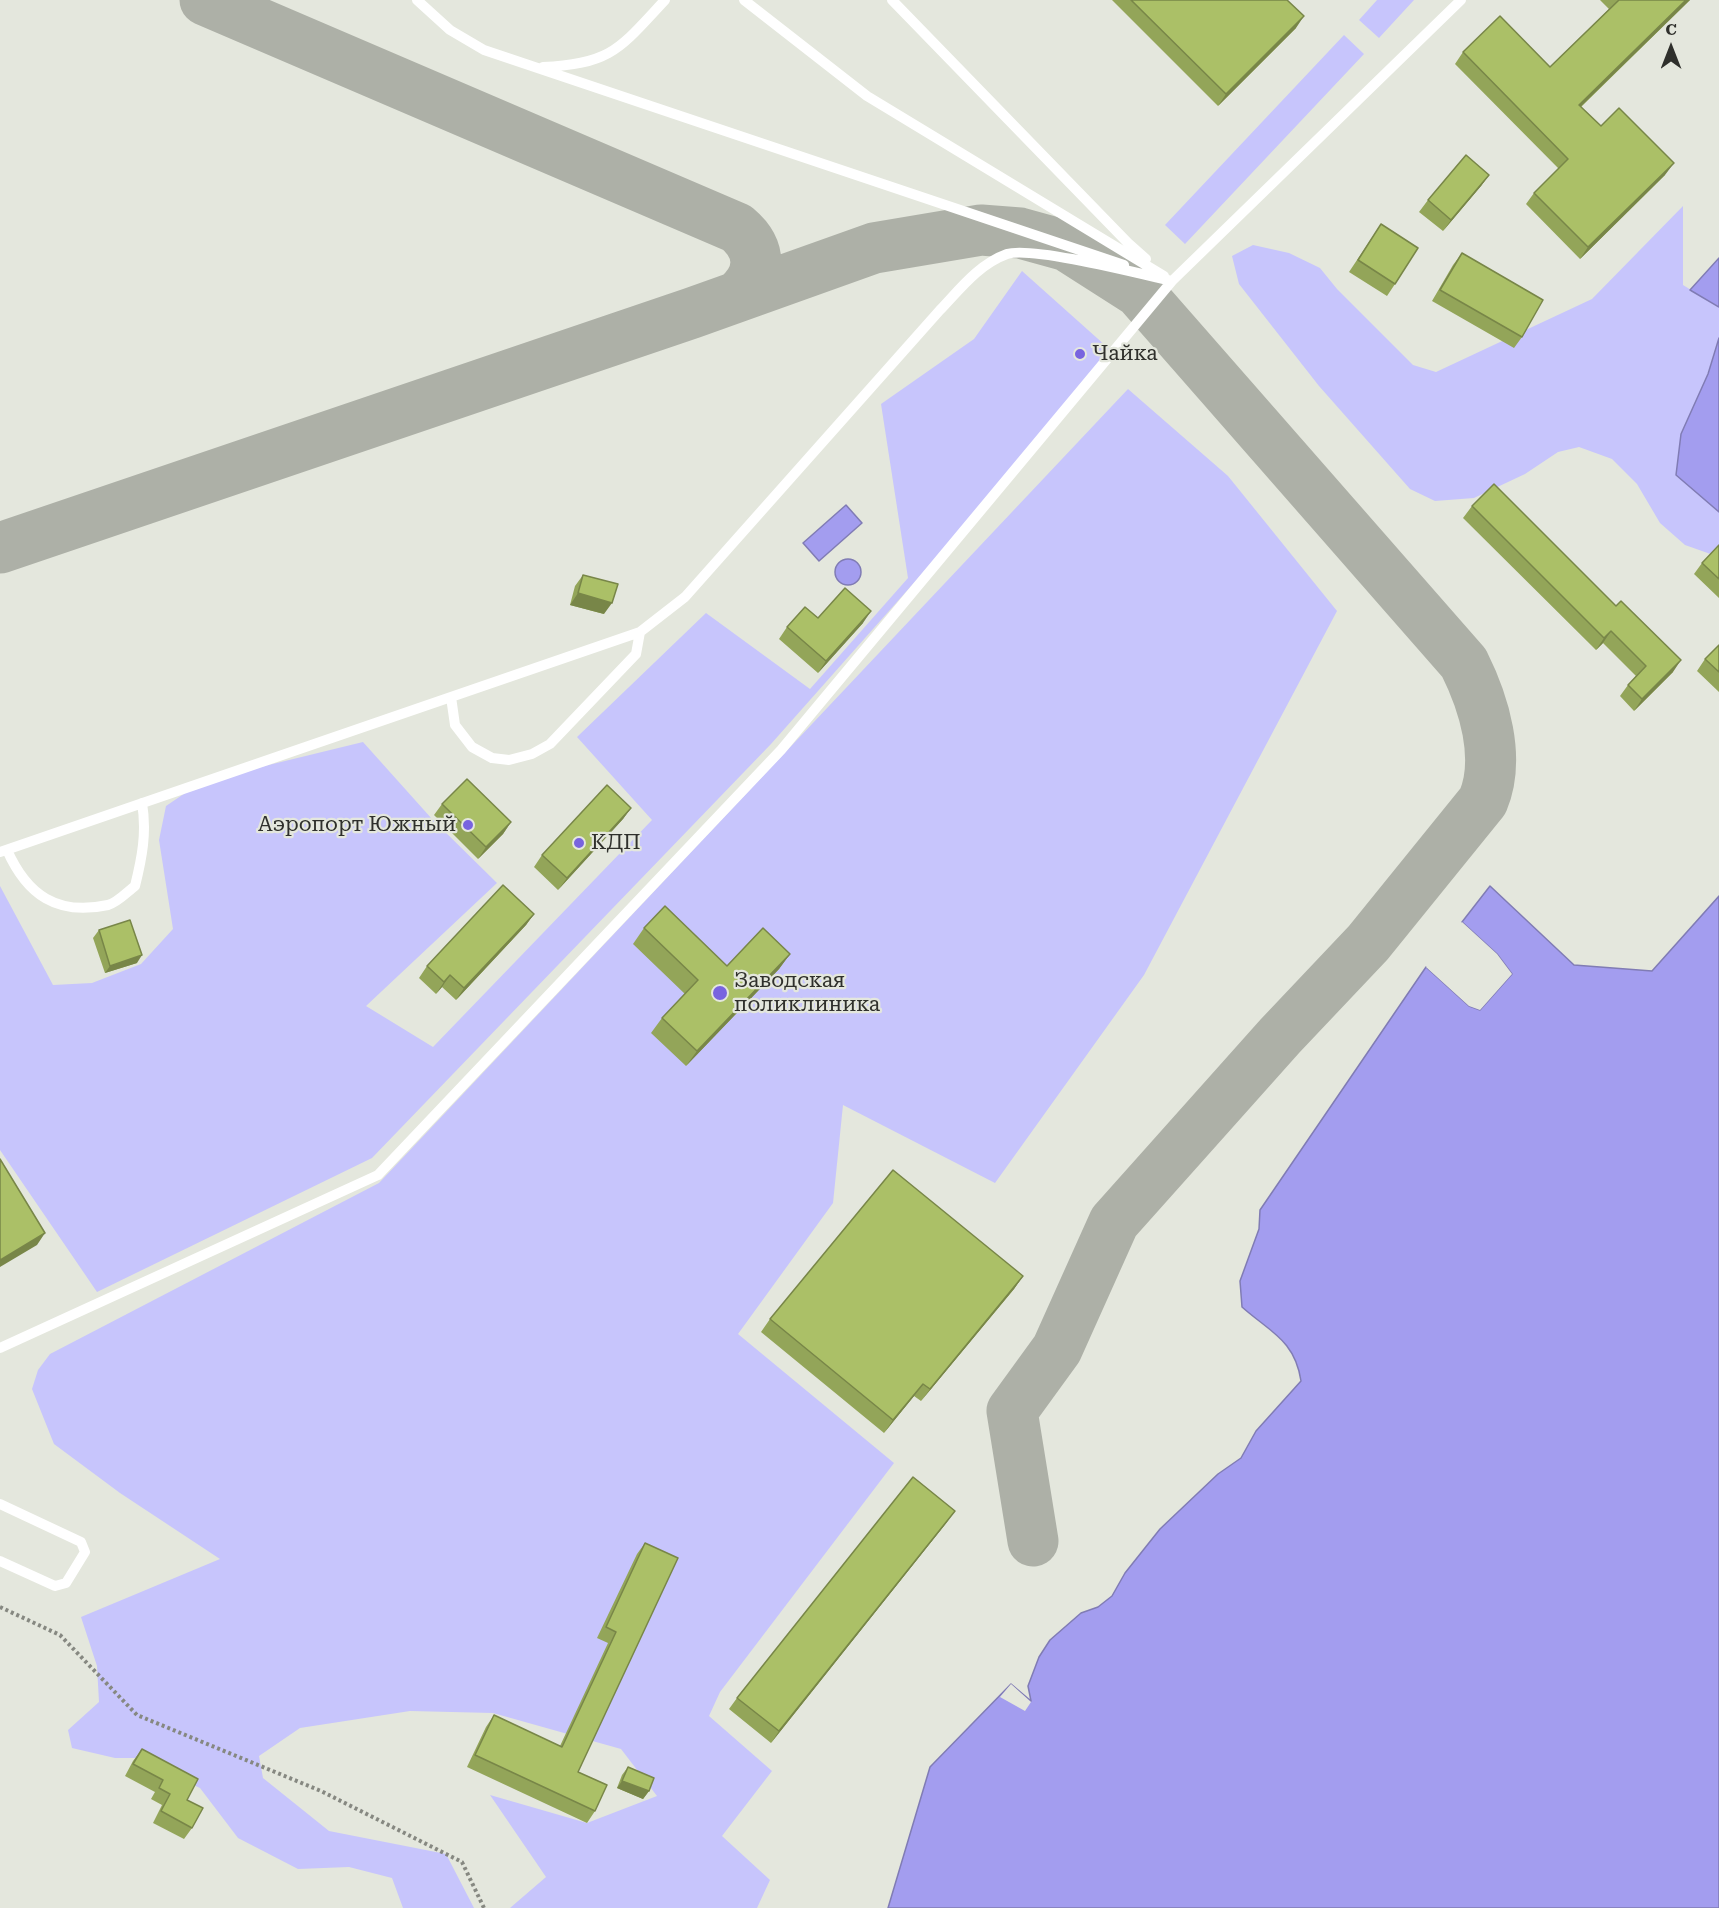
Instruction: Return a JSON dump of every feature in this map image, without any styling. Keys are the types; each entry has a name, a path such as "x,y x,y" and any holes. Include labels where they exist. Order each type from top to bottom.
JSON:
{"lane":[{"path":"417,0 450,30 484,50 1172,281"},
{"path":"534,67 591,62 620,48 665,0"},
{"path":"744,0 867,96 1172,281"},
{"path":"892,0 1128,243 1172,281"},
{"path":"0,1348 378,1175 781,750 1172,281 1461,0"},
{"path":"142,803 145,822 144,843 135,886 110,905 70,906 41,898 16,872 3,851 142,803 640,632 685,597 980,268 1009,253 1050,255 1172,281"},
{"path":"451,697 455,725 472,747 492,758 509,760 532,754 550,744 636,654 640,632"},
{"path":"0,1504 81,1542 85,1552 66,1583 61,1586 55,1586 0,1561"}],"path":[{"path":"0,1606 60,1635 137,1715 321,1791 462,1862 484,1908"}],"shaded area":[{"path":"1377,0 1414,0 1379,38 1359,20"},
{"path":"1344,35 1364,54 1185,244 1165,225"},
{"path":"1683,206 1683,285 1719,307 1719,338 1676,475 1719,512 1719,557 1685,545 1660,523 1637,484 1612,459 1579,447 1558,452 1525,474 1474,498 1435,501 1410,489 1319,386 1239,284 1232,256 1253,245 1289,253 1320,268 1337,289 1413,365 1436,372 1592,299"},
{"path":"1719,258 1719,307 1690,290"},
{"path":"1022,271 1116,355 771,744 372,1158 97,1292 0,1150 0,886 53,985 92,983 141,964 173,929 159,840 166,806 203,781 363,742 432,819 497,883 366,1006 433,1047 652,820 577,737 706,613 810,689 908,578 881,404 974,339"},
{"path":"1719,338 1719,512 1676,475 1681,434 1708,374"},
{"path":"1128,389 1228,476 1337,611 1144,975 995,1183 843,1105 833,1203 738,1334 894,1463 720,1692 709,1716 772,1771 722,1836 770,1880 757,1908 510,1908 546,1877 490,1795 587,1823 657,1796 621,1749 493,1713 410,1711 300,1728 259,1756 263,1778 329,1831 446,1854 474,1908 403,1908 392,1878 349,1867 298,1869 238,1838 200,1788 136,1758 115,1758 72,1748 68,1730 99,1702 97,1666 81,1617 220,1559 120,1493 54,1444 32,1389 38,1370 50,1354 379,1183"},
{"path":"846,505 862,523 819,561 803,543"},
{"path":"848,559 857,563 861,572 857,581 848,585 839,581 835,572 839,563"},
{"path":"1490,886 1574,965 1652,971 1719,896 1719,1908 888,1908 930,1767 1011,1684 1031,1701 1028,1686 1039,1657 1050,1640 1081,1613 1098,1607 1112,1596 1125,1573 1160,1529 1218,1474 1241,1458 1256,1431 1301,1381 1298,1367 1287,1346 1242,1307 1240,1281 1259,1229 1260,1210 1426,967 1469,1006 1480,1010 1512,974 1497,954 1462,922"}],"pier":[{"path":"1462,922 1497,954 1512,974 1480,1010 1469,1006 1426,967 1428,965 1470,1004 1479,1007 1508,974 1495,956 1460,925"},
{"path":"1011,1684 1031,1702 1025,1711 1000,1697"}],"building":[{"path":"1131,0 1287,0 1304,16 1226,94"},
{"path":"1619,0 1686,0 1579,105 1601,126 1619,108 1674,163 1588,247 1534,193 1568,159 1463,52 1500,16 1550,67"},
{"path":"1466,155 1489,175 1451,220 1428,200"},
{"path":"1381,224 1418,248 1395,284 1358,260"},
{"path":"1462,253 1543,300 1522,337 1440,290"},
{"path":"1494,484 1616,606 1621,601 1681,660 1642,699 1628,685 1646,666 1611,631 1604,638 1472,506"},
{"path":"1719,545 1719,579 1702,563"},
{"path":"583,575 618,584 612,603 578,593"},
{"path":"845,588 871,611 826,661 787,627 805,607 818,618"},
{"path":"1719,645 1719,672 1705,659"},
{"path":"467,779 511,822 486,847 442,804"},
{"name":"КДП","path":"607,785 631,808 567,878 542,855"},
{"path":"503,885 534,914 464,988 450,975 444,982 427,966"},
{"name":"Заводская поликлиника","path":"665,906 727,966 763,928 790,954 697,1051 662,1018 698,980 644,928"},
{"path":"130,920 142,955 110,966 99,930"},
{"path":"0,1159 45,1233 0,1260"},
{"path":"893,1170 1023,1276 930,1389 923,1384 893,1420 770,1319"},
{"path":"913,1477 955,1511 779,1731 737,1698"},
{"path":"645,1543 678,1558 578,1772 607,1785 595,1811 475,1755 494,1715 562,1747 616,1632 606,1627"},
{"path":"142,1749 198,1779 187,1800 203,1808 192,1828 161,1811 170,1794 159,1788 163,1780 133,1764"},
{"path":"628,1767 654,1778 649,1791 622,1781"}],"taxiway":[{"path":"205,0 737,228 751,245 756,262 751,279 738,296"},
{"path":"0,548 692,313 874,248 981,230 1020,233 1067,246 1139,292 1464,663 1484,713 1488,731 1490,767 1483,801 1368,943 1280,1036 1114,1222 1057,1349 1012,1411 1033,1541"}],"place":[{"name":"Чайка","path":"1080,354"},
{"name":"Аэропорт Южный","path":"468,825"},
{"name":"КДП","path":"579,843"},
{"name":"Заводская поликлиника","path":"720,993"}]}
